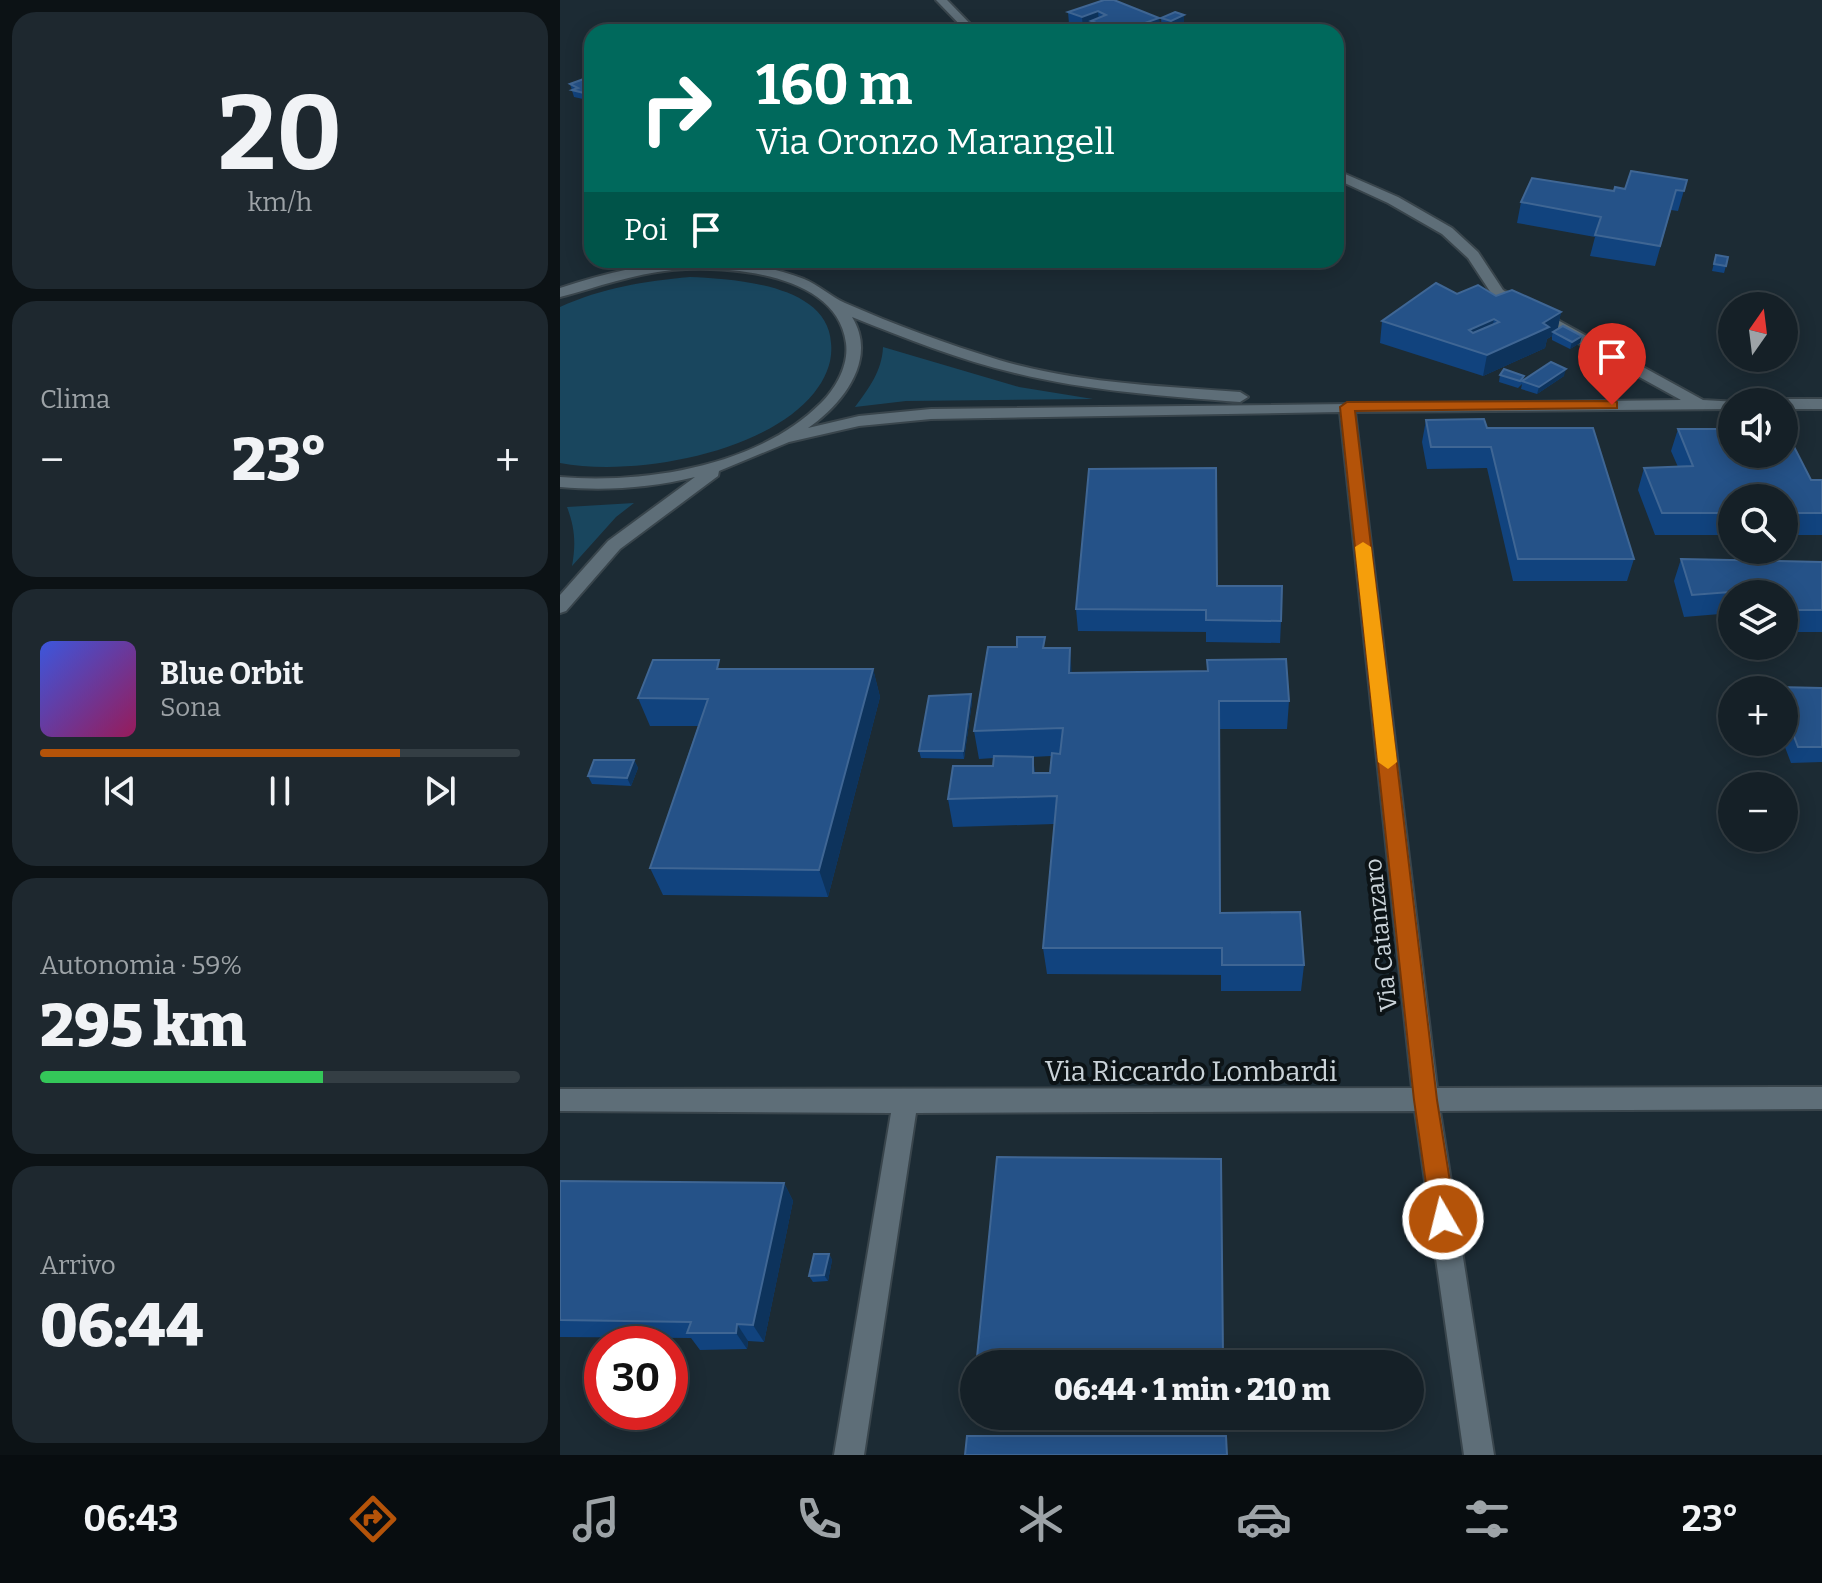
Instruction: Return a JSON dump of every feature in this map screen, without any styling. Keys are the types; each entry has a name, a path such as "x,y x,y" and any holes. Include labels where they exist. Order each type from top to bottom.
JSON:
{"street":[{"path":"941,0 965,24"},
{"path":"1344,178 1393,200 1447,231 1473,255 1498,293 1700,404"},
{"path":"560,293 602,278 655,268"},
{"path":"744,268 798,281 837,305 926,343 1019,370 1133,388 1347,407"},
{"path":"784,438 829,404 853,368 855,334 837,305"},
{"path":"560,482 599,485 661,480 723,465 784,438 859,421 931,414 1718,404"},
{"path":"1798,404 1822,404"},
{"name":"Via Catanzaro","path":"1347,407 1426,1100 1479,1455"},
{"path":"560,607 614,545 723,465"},
{"name":"Via Riccardo Lombardi","path":"560,1100 905,1102 1822,1098"},
{"path":"849,1455 905,1102"}],"shaded area":[{"path":"690,277 753,283 796,297 814,308 826,323 831,350 830,363 814,393 792,414 764,432 696,456 624,467 560,463 560,307 624,286"},
{"path":"883,347 1019,387 1093,399 906,401 855,407 877,372"},
{"path":"634,503 616,517 572,566 574,536 567,507"}],"building":[{"path":"1104,0 1114,0 1159,18 1142,24 1099,24 1091,21 1106,15 1098,11 1082,17 1068,12"},
{"path":"1175,12 1184,15 1171,21 1161,18"},
{"path":"584,79 584,93 572,90 578,88 570,84"},
{"path":"1631,171 1687,180 1684,191 1676,190 1660,246 1595,235 1601,217 1521,202 1532,178 1614,191 1615,187 1625,189"},
{"path":"1716,255 1728,257 1726,266 1714,264"},
{"path":"1436,283 1457,294 1478,285 1496,296 1512,290 1561,312 1543,323 1549,327 1487,355 1382,321","holes":["1494,319 1499,322 1473,333 1469,330"]},
{"path":"1563,326 1582,336 1572,342 1553,332"},
{"path":"1551,362 1566,369 1539,387 1522,381"},
{"path":"1504,369 1524,376 1520,381 1500,375"},
{"path":"1484,419 1487,428 1593,428 1634,559 1518,559 1491,447 1431,447 1426,420"},
{"path":"1678,429 1718,429 1718,468 1798,468 1798,454 1811,480 1822,480 1822,513 1798,513 1798,484 1718,484 1718,513 1662,513 1644,468 1693,466"},
{"path":"1216,468 1217,586 1282,586 1281,621 1206,620 1206,610 1076,609 1089,469"},
{"path":"1681,559 1718,560 1718,564 1822,562 1822,610 1798,610 1798,580 1718,580 1718,593 1692,595"},
{"path":"1017,637 1045,637 1043,648 1070,648 1069,673 1208,671 1207,660 1286,659 1289,701 1219,701 1220,913 1300,912 1304,965 1222,965 1222,948 1043,948 1057,796 948,799 953,766 993,766 994,756 1033,757 1033,773 1050,773 1052,753 1060,754 1063,728 974,731 988,647 1017,647"},
{"path":"653,660 719,660 717,669 873,669 819,870 650,868 708,699 638,698"},
{"path":"1798,687 1822,688 1822,747 1798,747"},
{"path":"971,694 963,751 919,751 929,696"},
{"path":"594,760 634,760 627,778 588,776"},
{"path":"997,1157 1221,1159 1223,1350 978,1350"},
{"path":"560,1181 784,1183 753,1325 737,1324 736,1333 688,1333 691,1322 560,1320"},
{"path":"814,1254 829,1254 824,1275 809,1276"},
{"path":"967,1436 1226,1436 1227,1455 965,1455"}],"slow traffic":[{"path":"1363,547 1388,762"}],"route":[{"path":"1443,1219 1426,1100 1347,407 1612,405"}]}
